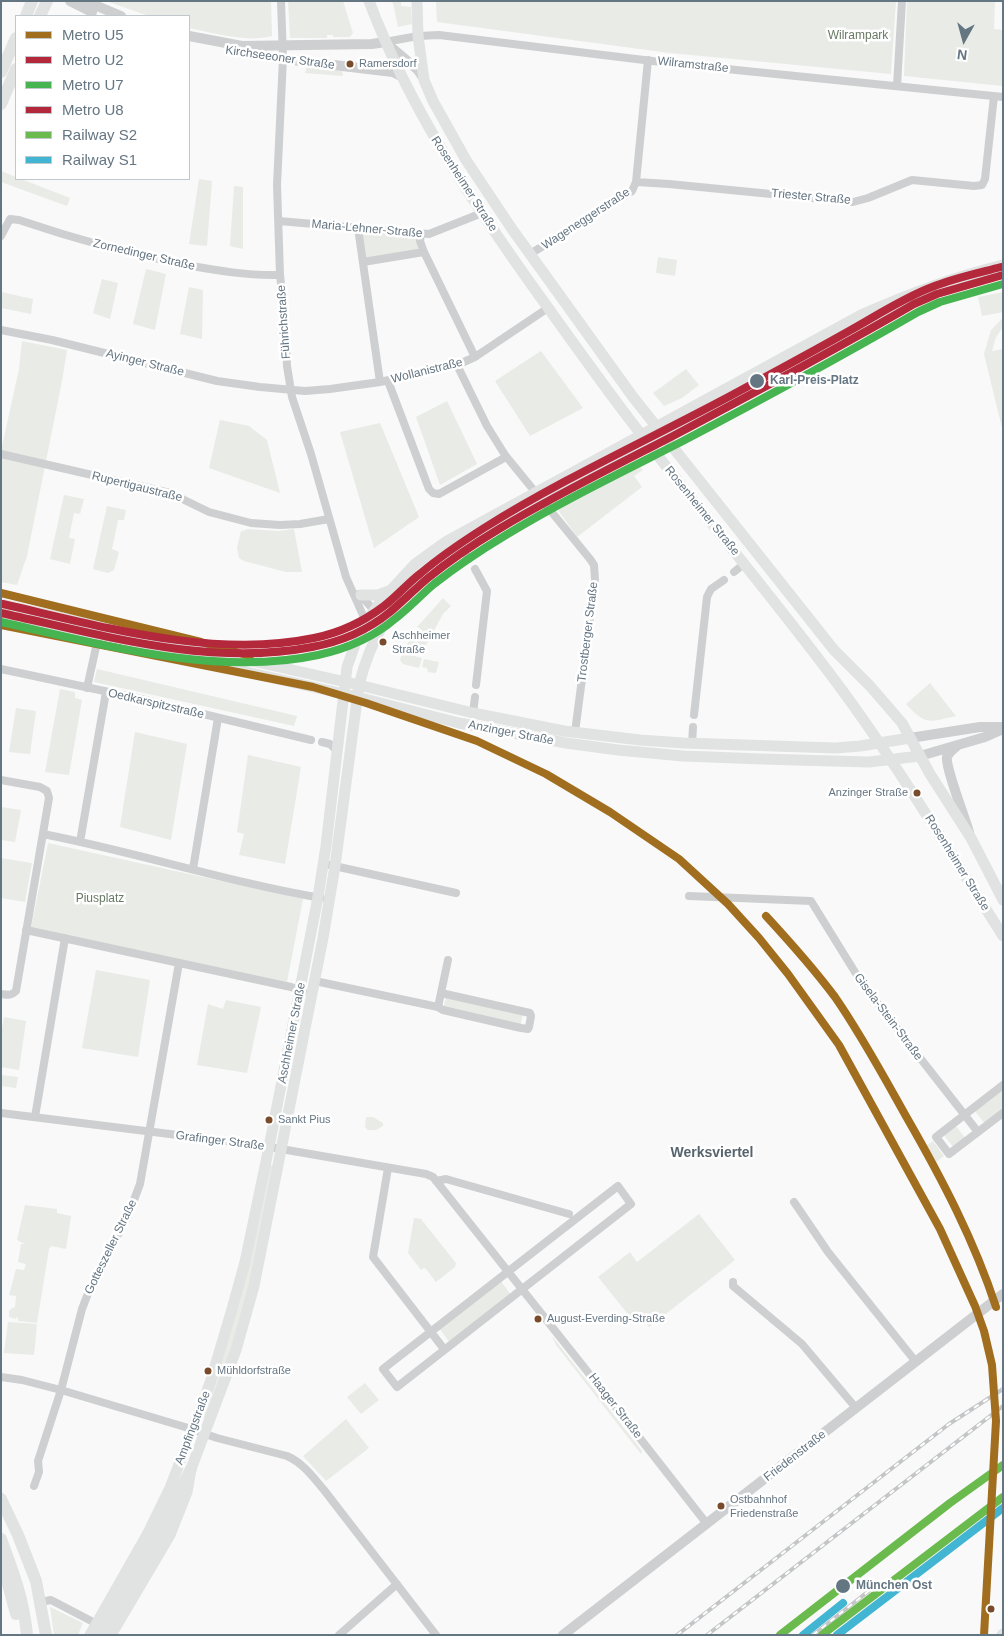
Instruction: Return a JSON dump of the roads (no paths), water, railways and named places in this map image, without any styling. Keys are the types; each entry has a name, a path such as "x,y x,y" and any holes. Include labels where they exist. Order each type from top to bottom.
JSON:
{"main road":[{"path":"26,15 32,1"},
{"path":"40,15 47,1"},
{"name":"Rosenheimer Straße","path":"369,1 401,76 444,154 482,213 548,308 644,439 823,665 880,743 1003,936"},
{"name":"Rosenheimer Straße","path":"416,1 418,36 424,80 433,101 466,160 530,254 633,397 834,650 870,686 896,716 971,838 1003,900"},
{"path":"1,104 6,66 15,41"},
{"path":"644,439 862,315 896,299 956,277 1003,265"},
{"path":"660,430 875,318 934,293 1003,273"},
{"name":"Aschheimer Straße","path":"282,1149 306,994 345,682 349,660 366,622 389,591 415,564 447,541 536,492 644,439"},
{"name":"Aschheimer Straße","path":"269,1147 306,994 315,981 335,866 359,685 367,658 382,625 402,598 429,570 461,548 547,505 644,439"},
{"path":"356,592 378,595 389,591"},
{"path":"1,604 100,633"},
{"path":"374,610 382,625"},
{"path":"1,614 100,633"},
{"name":"Anzinger Straße","path":"100,633 359,685 516,723 575,732 692,744 836,748 910,738"},
{"name":"Anzinger Straße","path":"100,633 459,723 514,734 618,750 683,756 870,762 920,756"},
{"name":"Ampfingstraße","path":"90,1635 99,1629 161,1510 210,1383 244,1262 269,1147"},
{"name":"Ampfingstraße","path":"111,1635 167,1543 186,1492 191,1470 233,1359 258,1269 282,1149"},
{"path":"99,1629 157,1538 191,1470"},
{"path":"1,1499 46,1601 46,1635"},
{"path":"1,1515 13,1539 30,1591 37,1635"},
{"path":"1,1540 16,1578 27,1635"},
{"path":"1,1564 13,1603 19,1635"}],"street":[{"path":"70,1 100,15"},
{"path":"85,1 119,15"},
{"name":"Führichstraße","path":"281,1 283,58 277,165 280,275 290,389 311,454 346,577 356,592 374,610"},
{"path":"897,86 902,1"},
{"name":"Wilramstraße","path":"385,42 418,36 440,35 648,60 1003,97"},
{"name":"Kirchseeoner Straße","path":"190,36 242,46 372,44 385,42"},
{"path":"385,42 418,70 424,80"},
{"name":"Kirchseeoner Straße","path":"190,43 283,58 393,72 401,76"},
{"name":"Wageneggerstraße","path":"530,254 632,191 636,182 648,60"},
{"name":"Triester Straße","path":"636,182 853,202 912,180 982,186 986,179 994,96"},
{"name":"Maria-Lehner-Straße","path":"279,221 429,234 482,213"},
{"name":"Zornedinger Straße","path":"1,236 10,218 78,239 168,261 228,272 280,275"},
{"path":"358,228 384,381 426,482 433,493 439,494 506,457"},
{"path":"420,234 420,241 424,252 475,358"},
{"path":"363,262 424,252"},
{"name":"Wollanistraße","path":"290,389 305,391 322,390 384,381 457,365 475,358 548,308"},
{"name":"Ayinger Straße","path":"1,330 52,340 217,381 290,389"},
{"name":"Trostberger Straße","path":"457,365 487,426 506,457 547,505 595,568 575,732"},
{"name":"Rupertigaustraße","path":"1,454 174,494 210,512 251,523 300,524 329,519"},
{"path":"461,548 469,559"},
{"path":"734,572 744,564"},
{"path":"475,569 487,591 476,685"},
{"path":"694,715 707,597 712,589 724,580"},
{"name":"Führichstraße","path":"356,592 366,622"},
{"path":"87,688 100,633"},
{"name":"Oedkarspitzstraße","path":"1,669 312,740"},
{"path":"80,842 106,692"},
{"path":"473,713 475,697"},
{"path":"193,869 218,718"},
{"path":"692,744 693,727"},
{"path":"910,738 980,727 1003,728"},
{"path":"920,756 957,746 1003,728"},
{"path":"322,742 330,744 337,751"},
{"path":"957,746 948,754 946,759 971,838"},
{"path":"1,780 40,787 47,791 49,798 16,991 10,995 1,994"},
{"path":"43,834 330,899"},
{"path":"323,864 456,893"},
{"name":"Gisela-Stein-Straße","path":"689,896 811,901 863,985 978,1132"},
{"path":"26,930 291,987 306,994"},
{"path":"35,1117 65,938"},
{"path":"438,1007 448,960"},
{"name":"Gotteszeller Straße","path":"34,1486 39,1472 38,1461 61,1390 82,1311 92,1283 135,1200 144,1168 179,963"},
{"path":"315,981 438,1007 443,1010 526,1029 529,1027 530,1013 441,993"},
{"path":"1003,1085 936,1137 949,1154 1003,1113"},
{"name":"Grafinger Straße","path":"1,1113 269,1147 426,1174 436,1181 508,1272"},
{"path":"388,1168 373,1257 444,1349"},
{"name":"Grafinger Straße","path":"436,1181 446,1179 569,1214"},
{"path":"618,1186 631,1204 397,1386 383,1369 508,1272 618,1186"},
{"path":"794,1202 828,1252 916,1362"},
{"path":"508,1272 522,1289"},
{"path":"732,1282 733,1286 802,1344 856,1408"},
{"name":"Haager Straße","path":"522,1289 707,1524"},
{"name":"Friedenstraße","path":"562,1635 1003,1294"},
{"path":"1,1377 22,1380 61,1390 204,1434 287,1456 300,1464 324,1490 436,1635"},
{"path":"339,1635 397,1584"},
{"path":"46,1601 99,1629"}],"railway":[{"path":"677,1635 949,1424 1003,1389"},
{"path":"707,1635 1003,1406"},
{"path":"813,1635 870,1590"}],"metro line":[{"name":"U8","path":"3,604 118,630 197,642 237,645 276,643 314,638 333,633 376,612 452,549 545,492 732,395 911,296 949,281 1001,267"},
{"name":"U2","path":"1,613 117,639 195,651 273,652 333,642 363,630 395,608 428,578 454,559 542,504 673,436 914,304 937,294 1003,275"},
{"name":"U7","path":"1,622 118,648 199,660 279,661 318,655 339,649 378,631 401,614 434,584 460,565 549,510 741,410 918,312 940,302 1003,284"},
{"name":"U5","path":"1,593 201,642 250,656"},
{"name":"U5","path":"1,625 313,687 477,741 546,774 610,812 679,859 728,904 788,974 839,1045 940,1229 975,1306 984,1331 992,1365 996,1421 984,1635"},
{"name":"U5","path":"766,916 835,997 873,1057 933,1164 956,1210 978,1258 996,1307"}],"rail line":[{"name":"S2","path":"780,1635 950,1503 1003,1465"},
{"name":"S2","path":"822,1635 1003,1497"},
{"name":"S1","path":"837,1635 1003,1508"},
{"name":"S1","path":"803,1635 843,1603"}],"place":[{"name":"Ramersdorf","path":"350,64"},
{"name":"Karl-Preis-Platz","path":"757,381"},
{"name":"Aschheimer Straße","path":"383,642"},
{"name":"Anzinger Straße","path":"917,793"},
{"name":"Sankt Pius","path":"269,1120"},
{"name":"August-Everding-Straße","path":"538,1319"},
{"name":"Mühldorfstraße","path":"208,1371"},
{"name":"Ostbahnhof Friedenstraße","path":"721,1506"},
{"name":"München Ost","path":"843,1586"}],"district":[{"name":"Werksviertel","path":"712,1153"}],"park label":[{"name":"Wilrampark","path":"858,36"},
{"name":"Piusplatz","path":"100,899"}]}
